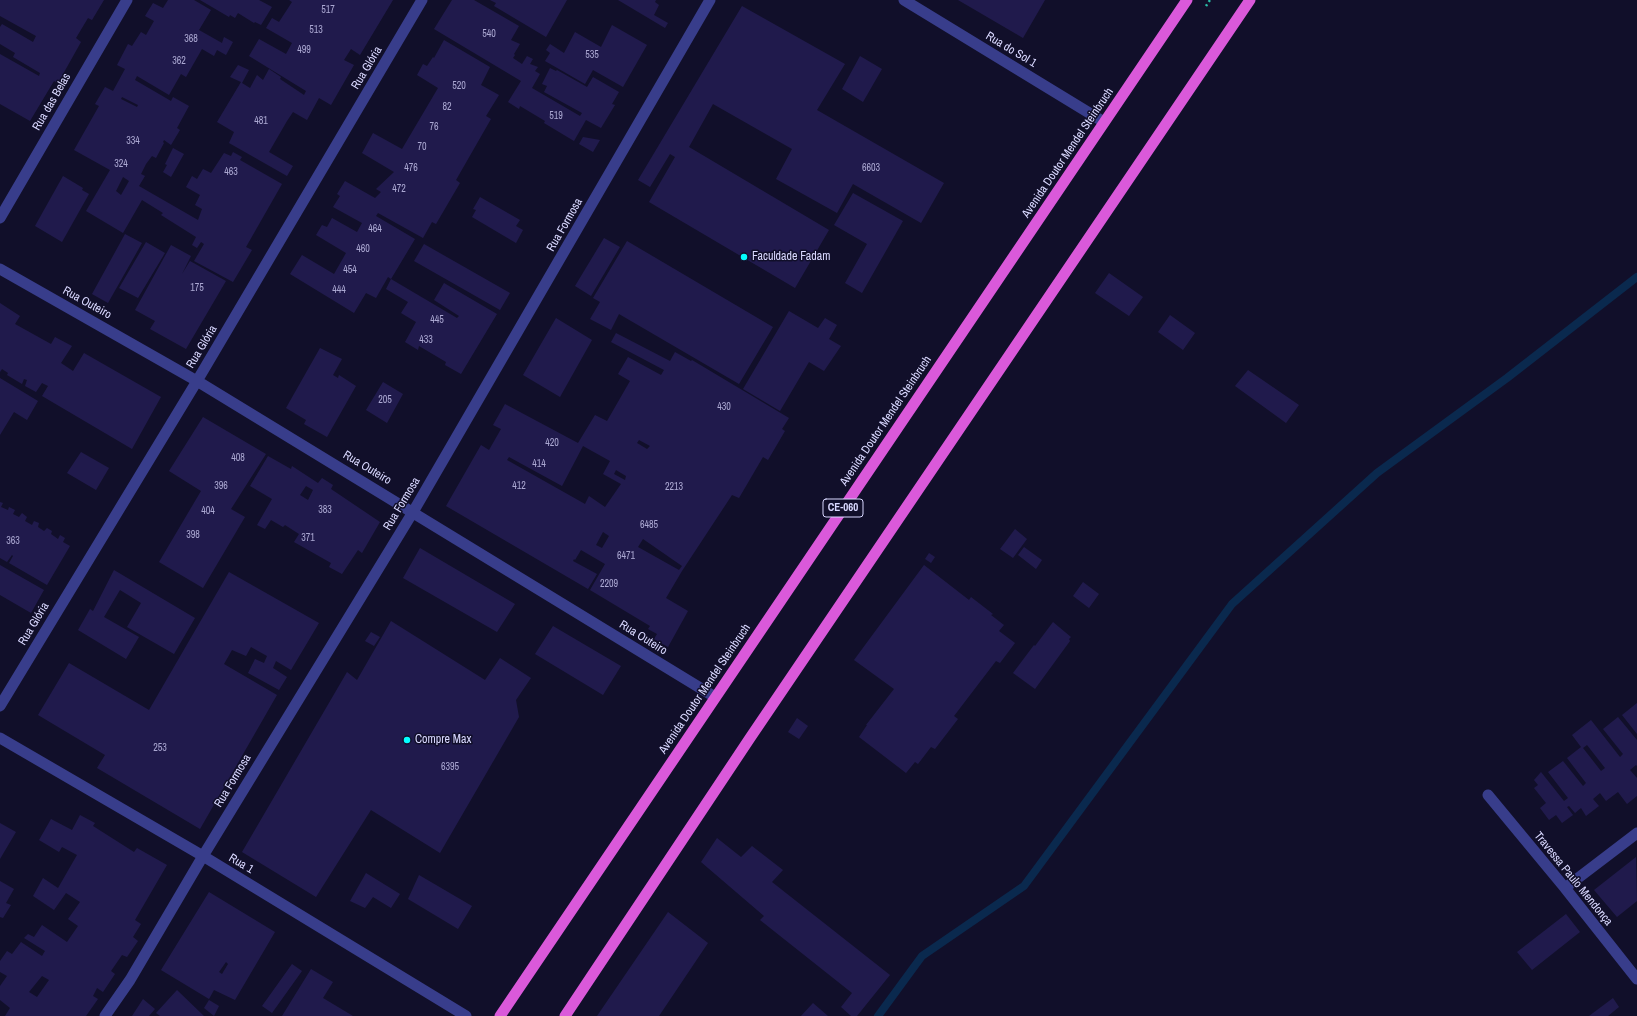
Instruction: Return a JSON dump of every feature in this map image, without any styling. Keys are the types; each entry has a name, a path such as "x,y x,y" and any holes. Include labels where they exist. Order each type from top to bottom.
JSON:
{"highway":[{"name":"Avenida Doutor Mendel Steinbruch","path":"500,1016 1187,0"},
{"path":"565,1016 750,738 1250,0"}],"street":[{"name":"Rua das Belas","path":"0,218 127,0"},
{"name":"Rua Glória","path":"0,706 197,380 422,0"},
{"name":"Rua Formosa","path":"105,1016 130,980 203,856 413,512 710,0"},
{"name":"Rua do Sol 1","path":"904,0 1104,122"},
{"name":"Rua Outeiro","path":"0,269 197,380 715,697"},
{"name":"Rua 1","path":"0,738 203,856 466,1016"},
{"name":"Travessa Paulo Mendonça","path":"1488,795 1565,888 1637,980"},
{"path":"1565,888 1637,833"}],"building":[{"path":"0,0 104,0 92,20 88,18 76,38 81,42 58,83 54,81 30,121 0,104 0,54 39,76 40,73 13,57 15,53 0,44 0,27 2,24 33,42 36,36 0,16"},
{"path":"168,0 194,0 211,10 199,30 222,43 224,37 233,42 226,55 217,50 214,56 202,49 186,77 181,74 169,95 137,76 135,80 171,101 173,97 189,106 177,128 180,130 171,145 164,140 164,143 156,158 152,156 146,164 141,174 145,176 139,186 198,220 202,209 195,205 200,195 186,187 192,176 197,179 203,169 211,173 224,153 231,156 233,152 242,157 240,160 282,184 246,247 252,250 233,282 194,261 204,244 201,242 197,248 192,245 196,237 161,215 163,213 142,200 123,233 86,211 110,170 74,150 99,106 95,104 105,87 113,91 125,69 117,65 128,44 132,46 141,32 146,35 154,21 145,16 153,3 163,8","holes":["122,97 138,105 137,107 121,99","123,177 129,181 121,195 116,191"]},
{"path":"200,0 259,0 272,7 261,25 255,22 254,23 238,13 235,18 230,15 229,17"},
{"path":"289,0 393,0 360,55 351,49 344,60 354,65 331,105 319,98 307,120 293,112 287,121 269,152 293,166 287,176 229,143 234,132 217,122 241,82 230,77 238,65 249,70 242,83 250,88 257,75 263,80 269,69 281,77 280,79 304,95 306,91 249,56 259,39 286,54 292,43 266,28 272,18 279,22 292,2"},
{"path":"452,0 474,0 519,26 511,40 520,44 513,58 522,64 527,56 533,59 530,64 538,67 535,71 540,74 532,88 580,116 582,113 544,92 547,86 542,84 550,68 556,71 557,70 587,87 593,77 619,92 612,104 615,105 601,128 586,120 574,141 544,123 545,121 520,106 519,109 508,102 521,81 434,29"},
{"path":"490,0 567,0 546,37 494,6 496,3"},
{"path":"618,0 656,0 655,2 659,5 654,15 668,23 665,28"},
{"path":"958,0 1045,0 1023,38"},
{"path":"742,6 845,64 817,110 944,183 921,223 853,184 837,213 776,179 792,149 713,104 689,147 829,230 795,288 649,202 675,157 670,154 650,187 638,180"},
{"path":"612,25 647,45 623,87 593,70 585,84 545,61 550,53 546,50 550,44 564,53 575,32 601,47"},
{"path":"444,40 490,67 481,85 499,95 486,116 491,119 456,180 460,183 436,224 432,222 423,238 378,213 376,216 415,239 391,279 388,277 376,298 366,293 354,313 290,274 302,255 334,274 346,253 316,235 322,225 327,227 332,218 357,232 362,223 333,207 340,196 337,194 345,181 375,198 381,192 376,189 394,172 362,153 373,133 402,149 438,88 417,75 423,64 427,66 433,57 434,58"},
{"path":"860,56 882,69 863,102 842,89"},
{"path":"583,137 600,140 593,152 579,144"},
{"path":"173,148 184,154 171,177 163,172 167,165 165,164"},
{"path":"63,176 83,188 82,190 89,194 62,242 35,226"},
{"path":"853,193 903,221 862,293 845,283 867,244 834,225"},
{"path":"480,197 520,220 516,226 523,230 516,243 472,217 476,210 473,209"},
{"path":"125,234 142,243 108,303 92,294"},
{"path":"604,238 620,247 591,296 575,286"},
{"path":"627,241 773,327 739,384 619,314 611,330 590,319 600,302 593,298"},
{"path":"146,242 165,253 138,298 119,288"},
{"path":"424,244 510,293 500,310 414,261"},
{"path":"171,245 191,256 182,274 190,261 226,281 186,349 150,329 155,321 135,310"},
{"path":"1109,273 1143,297 1129,316 1095,293"},
{"path":"391,279 457,318 459,316 434,300 444,283 497,314 461,374 445,365 446,362 419,346 418,350 405,342 416,322 401,313 408,302 386,289"},
{"path":"0,303 20,316 15,324 51,344 55,337 72,346 61,363 73,371 84,353 161,397 132,449 42,396 48,386 42,383 36,392 25,386 27,380 24,379 22,384 7,375 8,373 2,369 0,372"},
{"path":"789,311 818,328 825,318 837,325 829,339 841,346 824,371 809,362 780,411 743,389"},
{"path":"1170,315 1195,333 1183,350 1158,332"},
{"path":"556,318 592,340 560,397 523,375"},
{"path":"616,333 670,361 675,352 691,361 692,360 789,418 782,429 785,431 768,460 763,457 739,498 732,495 666,598 688,611 668,647 654,639 657,634 648,629 650,626 590,590 605,564 581,550 575,560 574,559 573,561 597,574 588,589 446,506 481,445 489,450 501,429 493,425 505,404 578,443 595,415 607,421 630,381 618,374 628,357 661,375 664,370 611,342","holes":["639,440 650,446 647,449 637,443","583,446 610,461 603,474 621,484 605,507 589,496 585,504 507,460 509,457 562,486","616,470 626,476 625,480 614,474","603,532 609,536 602,548 596,545","643,539 682,566 679,570 638,547"]},
{"path":"320,348 342,359 333,375 338,378 339,375 356,386 327,437 304,424 306,420 286,408"},
{"path":"1248,370 1299,405 1286,423 1235,386"},
{"path":"0,378 38,401 27,420 14,412 0,435"},
{"path":"383,382 403,394 387,423 366,410"},
{"path":"203,417 266,454 231,509 245,517 203,588 159,562 201,491 169,471"},
{"path":"81,452 109,468 96,490 67,473"},
{"path":"268,456 291,469 292,466 318,483 322,478 333,485 331,489 380,522 362,553 358,550 342,574 329,567 331,563 294,542 299,534 285,525 283,527 271,520 265,529 257,525 272,499 250,486","holes":["306,486 313,490 308,500 300,495"]},
{"path":"0,502 3,503 1,507 8,510 9,507 15,510 13,514 19,517 22,513 27,517 25,521 32,525 34,521 39,523 38,527 44,531 47,528 52,531 51,534 58,539 60,535 65,538 63,542 70,546 47,585 9,563 13,556 12,555 7,562 0,558"},
{"path":"1015,529 1027,539 1013,558 1000,549"},
{"path":"1024,547 1042,560 1036,569 1018,555"},
{"path":"420,548 515,604 497,632 403,578"},
{"path":"929,553 935,557 931,563 925,559"},
{"path":"0,565 44,590 31,613 0,595"},
{"path":"924,565 969,600 971,597 993,614 991,615 1004,625 999,631 1015,643 1000,663 996,661 954,716 958,719 935,749 931,747 918,764 915,762 906,773 859,737 866,725 894,689 854,660"},
{"path":"114,570 195,618 174,654 127,627 141,603 120,590 104,617 139,637 126,659 78,630 90,609 93,611"},
{"path":"229,572 319,623 291,670 276,661 273,668 287,677 279,690 248,673 255,659 264,663 267,656 251,647 246,656 232,650 224,664 277,695 200,829 97,768 105,755 38,715 69,663 149,710"},
{"path":"1083,582 1099,594 1089,608 1073,596"},
{"name":"Compre Max","path":"391,621 485,680 500,658 531,678 516,700 519,717 440,853 371,810 316,897 242,852 347,672 357,680"},
{"path":"1053,622 1071,637 1069,639 1070,641 1035,689 1013,673"},
{"path":"553,626 621,666 603,695 535,654"},
{"path":"371,632 380,637 374,646 365,641"},
{"path":"1637,703 1637,734 1622,715"},
{"path":"1618,717 1637,740 1637,766 1636,765 1630,770 1637,778 1637,796 1627,804 1618,792 1606,801 1600,793 1593,799 1599,806 1586,816 1581,808 1575,813 1569,806 1567,807 1573,815 1562,823 1556,815 1549,820 1540,808 1546,803 1534,788 1538,785 1534,780 1541,772 1564,801 1568,798 1548,772 1563,761 1583,786 1586,783 1567,758 1581,747 1572,735 1591,720 1620,757 1623,754 1603,729","holes":["1587,745 1605,768 1601,771 1583,748"]},
{"path":"797,718 808,726 799,739 788,732"},
{"path":"80,815 95,823 93,826 134,852 137,848 167,865 135,920 141,924 133,937 138,941 127,957 122,955 111,971 115,974 103,992 97,988 93,996 98,999 86,1016 5,1016 10,1008 0,1000 0,986 7,976 0,972 0,961 7,951 12,954 21,942 42,956 45,951 24,938 28,934 34,937 42,925 67,942 78,926 68,919 80,902 66,893 54,910 33,896 43,878 58,888 77,855 62,847 59,852 39,840 51,819 72,830","holes":["42,976 49,980 37,997 29,992"]},
{"path":"0,823 16,832 0,859"},
{"path":"717,838 741,857 752,846 783,870 772,882 890,975 857,1016 851,1016 841,1007 852,993 760,920 764,916 701,862"},
{"path":"1636,857 1637,901 1617,917 1594,890"},
{"path":"366,873 400,894 391,908 373,897 365,908 350,901"},
{"path":"419,875 472,906 458,929 408,899"},
{"path":"0,881 14,889 6,903 11,905 3,918 0,917"},
{"path":"209,892 275,932 235,1000 214,990 209,999 161,970","holes":["226,962 228,964 222,974 219,972"]},
{"path":"668,912 708,943 659,1016 597,1016"},
{"path":"1566,914 1580,932 1532,970 1517,952"},
{"path":"292,964 302,971 272,1013 262,1006"},
{"path":"311,969 333,982 323,998 353,1016 282,1016"},
{"path":"177,990 204,1016 160,1016 156,1013"},
{"path":"1613,998 1619,1007 1608,1016 1589,1016"},
{"path":"143,999 155,1009 149,1016 132,1016"},
{"path":"209,1000 219,1006 214,1016 204,1008"},
{"path":"813,1003 828,1016 801,1016"}],"waterway":[{"path":"878,1016 922,956 1024,886 1232,604 1377,473 1507,378 1637,277"}],"place":[{"name":"Faculdade Fadam","path":"744,257"},
{"name":"Compre Max","path":"407,740"}]}
